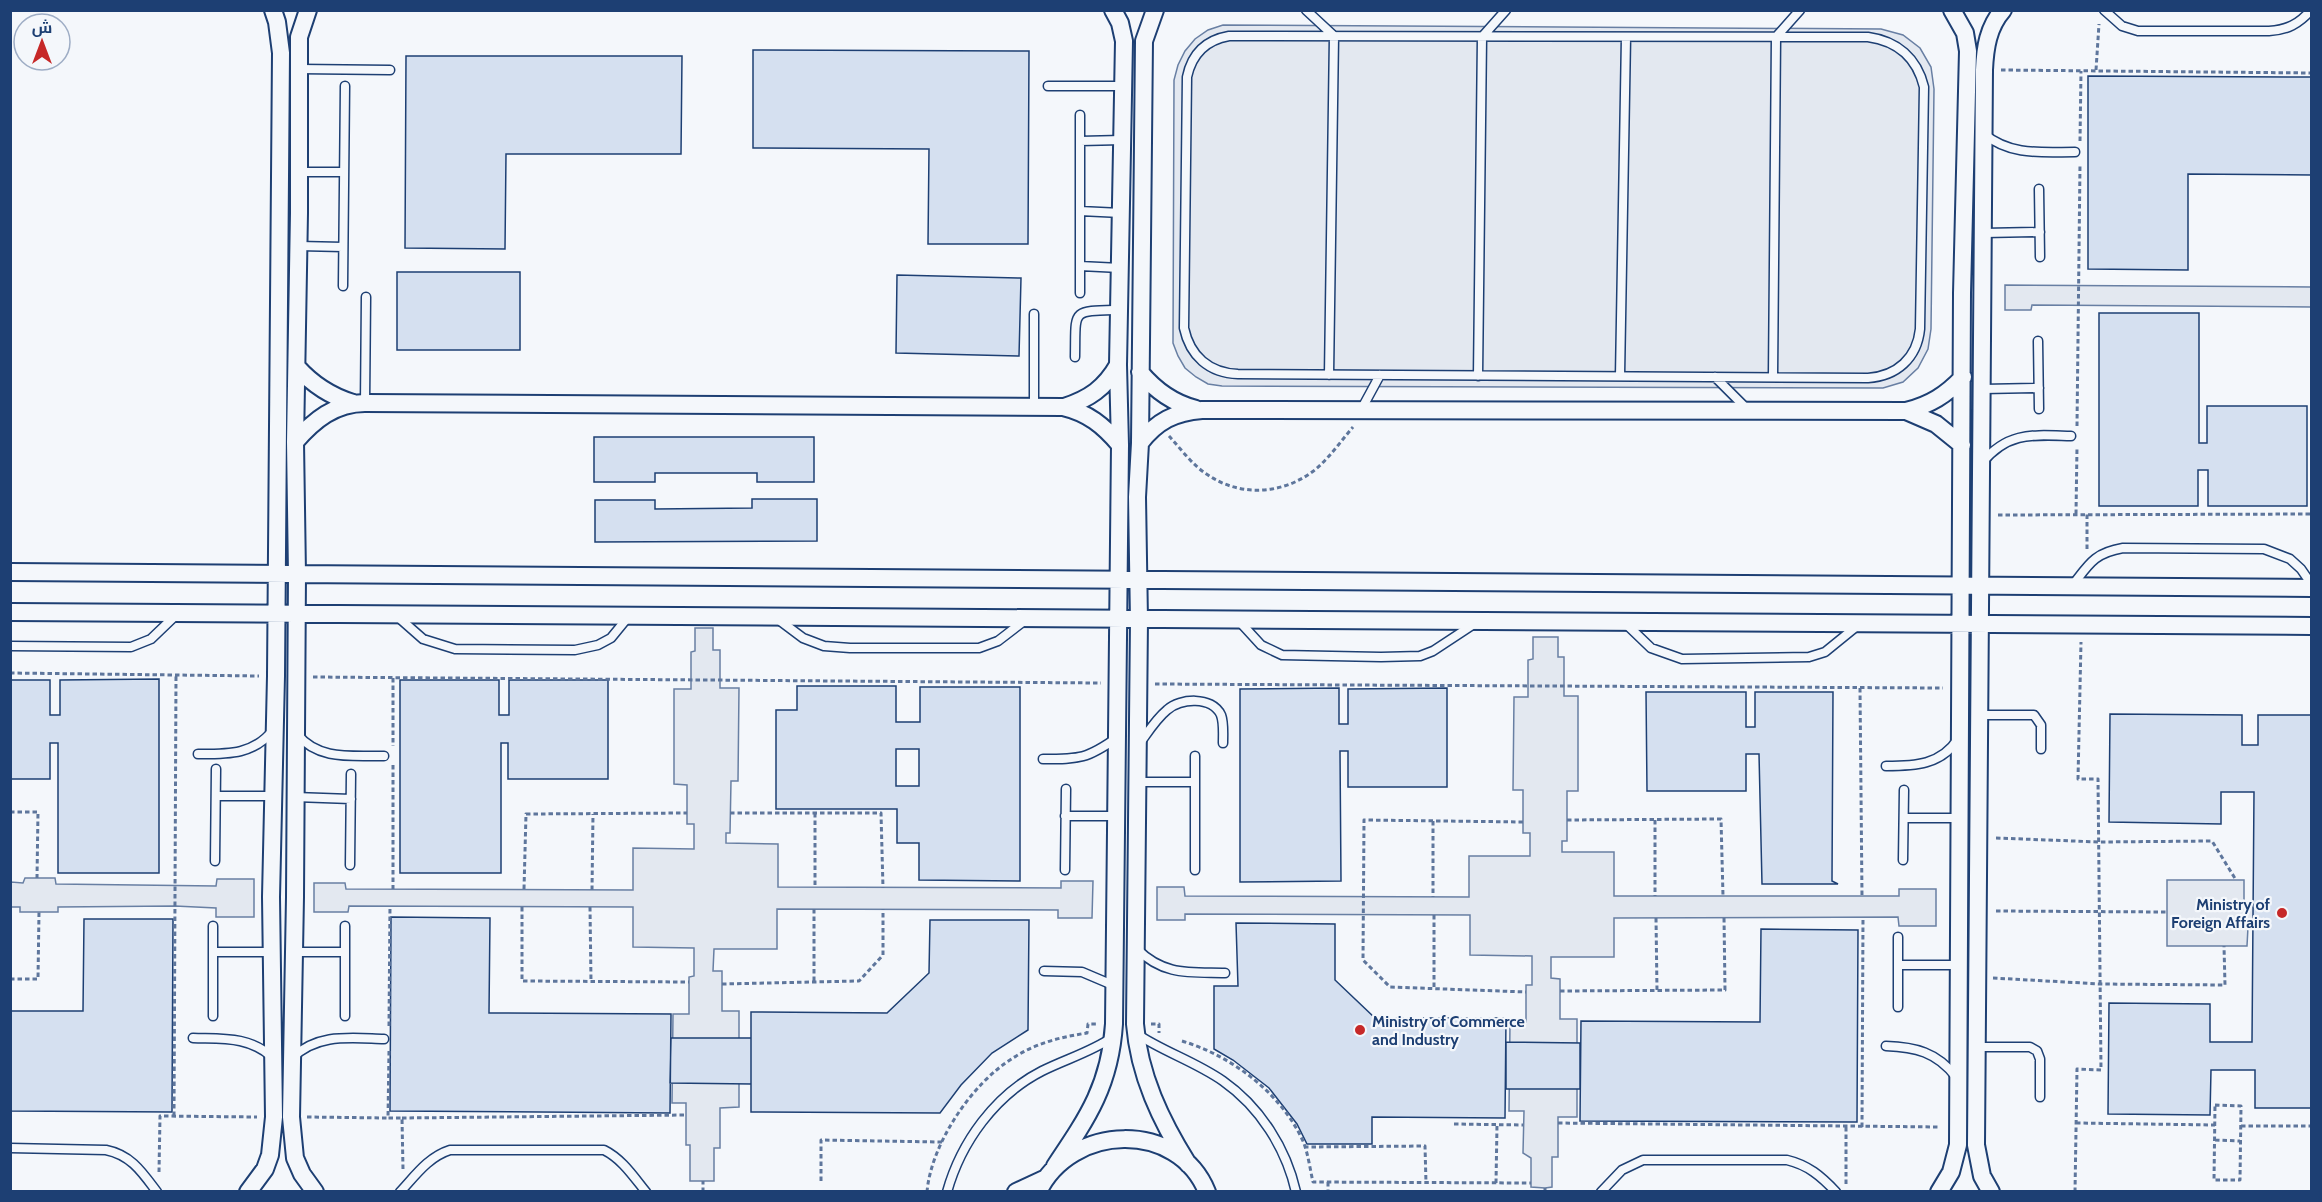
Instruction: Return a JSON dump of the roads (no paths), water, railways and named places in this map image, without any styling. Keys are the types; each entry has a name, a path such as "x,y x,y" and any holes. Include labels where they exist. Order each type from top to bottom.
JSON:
{"street":[{"path":"273,10 281,53 273,796 273,1058 282,1117 302,1174 315,1191"},
{"path":"248,1191 265,1169 270,1155 282,1117 292,1059 297,614 295,442 300,172 299,69 300,37 308,10"},
{"path":"1046,1179 1090,1113 1102,1089 1113,1036 1118,737 1120,445 1118,365 1124,41 1120,24 1113,10"},
{"path":"1155,10 1144,41 1140,443 1137,497 1139,620 1136,1034 1149,1089 1164,1123 1188,1164 1206,1188 1221,1191"},
{"path":"1939,1191 1948,1178 1956,1159 1959,1080 1962,293 1968,51 1965,33 1952,10"},
{"path":"1991,1191 1982,1176 1976,1145 1984,70 1985,50 1990,32 2003,10"},
{"path":"1063,407 1096,393 1109,380 1118,365"},
{"path":"297,367 316,386 328,394 359,403"},
{"path":"1140,372 1161,393 1174,401 1202,410"},
{"path":"1140,443 1157,424 1178,413 1202,410 1906,411 1938,400 1963,376"},
{"path":"295,442 315,420 340,407 359,403 1063,407 1080,411 1095,419 1120,445"},
{"path":"1906,411 1936,424 1962,445"},
{"path":"10,572 2312,587"},
{"path":"10,612 1026,620 2312,626"},
{"path":"1016,1191 1046,1179 1074,1151 1097,1141 1121,1138 1145,1141 1168,1149 1188,1164"}],"lane":[{"path":"1306,10 1334,36 1329,375"},
{"path":"1478,376 1482,37 1506,10"},
{"path":"1773,377 1776,37 1800,10"},
{"path":"2104,10 2122,26 2138,31 2279,31 2297,24 2311,10"},
{"path":"1220,37 1482,37 1868,38 1889,42 1908,55 1916,64 1924,87 1920,329 1916,349 1903,365 1887,375 1878,377 1227,374 1206,366 1191,349 1184,328 1187,77 1189,67 1198,51 1220,37"},
{"path":"1620,376 1626,37"},
{"path":"299,69 390,70"},
{"path":"343,286 345,86"},
{"path":"1048,86 1123,86"},
{"path":"1080,115 1080,293"},
{"path":"1984,134 2001,145 2019,151 2077,153"},
{"path":"1080,141 1122,140"},
{"path":"300,172 344,172"},
{"path":"2040,189 2040,257"},
{"path":"1080,211 1121,213"},
{"path":"1984,232 2040,232"},
{"path":"299,246 343,247"},
{"path":"1080,266 1120,268"},
{"path":"359,403 366,297"},
{"path":"1075,357 1076,323 1079,315 1086,311 1119,310"},
{"path":"1034,314 1034,407"},
{"path":"2038,341 2039,409"},
{"path":"1364,410 1380,375"},
{"path":"1715,377 1750,412"},
{"path":"1983,389 2039,388"},
{"path":"1982,463 1995,448 2015,438 2028,435 2074,434"},
{"path":"2072,586 2093,558 2108,551 2123,548 2264,549 2290,559 2301,569 2312,587"},
{"path":"10,646 131,647 151,639 177,613"},
{"path":"395,615 423,639 455,649 575,650 598,645 611,638 629,616"},
{"path":"777,618 803,638 824,646 850,648 980,648 998,641 1026,620"},
{"path":"1239,621 1261,645 1282,655 1381,657 1420,656 1433,651 1477,622"},
{"path":"1625,622 1651,648 1668,656 1682,659 1809,657 1825,652 1860,623"},
{"path":"1138,746 1165,711 1178,704 1193,702 1207,702 1220,712 1223,743"},
{"path":"1979,715 2034,715 2041,725 2041,749"},
{"path":"198,753 234,753 250,749 260,743 275,727"},
{"path":"295,732 311,748 331,755 384,756"},
{"path":"1886,766 1913,766 1931,762 1947,751 1960,736"},
{"path":"1043,759 1082,758 1099,751 1118,737"},
{"path":"1195,756 1195,870"},
{"path":"215,861 216,769"},
{"path":"350,865 351,774"},
{"path":"1137,782 1195,782"},
{"path":"1065,870 1066,789"},
{"path":"1903,860 1904,790"},
{"path":"216,795 273,796"},
{"path":"295,797 351,799"},
{"path":"1065,816 1117,816"},
{"path":"1904,818 1960,818"},
{"path":"213,926 213,1016"},
{"path":"345,926 345,1016"},
{"path":"1898,937 1898,1007"},
{"path":"1136,947 1153,962 1175,972 1225,973"},
{"path":"213,952 272,952"},
{"path":"294,952 345,952"},
{"path":"1898,965 1959,965"},
{"path":"1044,971 1082,972 1114,986"},
{"path":"1136,1034 1171,1055 1223,1081 1252,1106 1275,1137 1291,1172 1296,1191"},
{"path":"947,1191 963,1152 978,1127 996,1105 1018,1086 1042,1071 1085,1054 1113,1036"},
{"path":"193,1038 246,1041 256,1045 273,1058"},
{"path":"292,1059 309,1045 330,1038 384,1039"},
{"path":"1886,1046 1909,1047 1925,1052 1944,1063 1959,1080"},
{"path":"1978,1047 2034,1048 2040,1059 2040,1097"},
{"path":"10,1148 106,1150 119,1153 130,1159 157,1191"},
{"path":"400,1191 426,1164 439,1154 450,1150 604,1150 614,1155 646,1191"},
{"path":"1600,1191 1622,1170 1632,1164 1655,1159 1787,1160 1800,1163 1813,1170 1836,1191"}],"place":[{"name":"Ministry of Foreign Affairs","path":"2282,913"},
{"name":"Ministry of Commerce and Industry","path":"1360,1030"}]}
